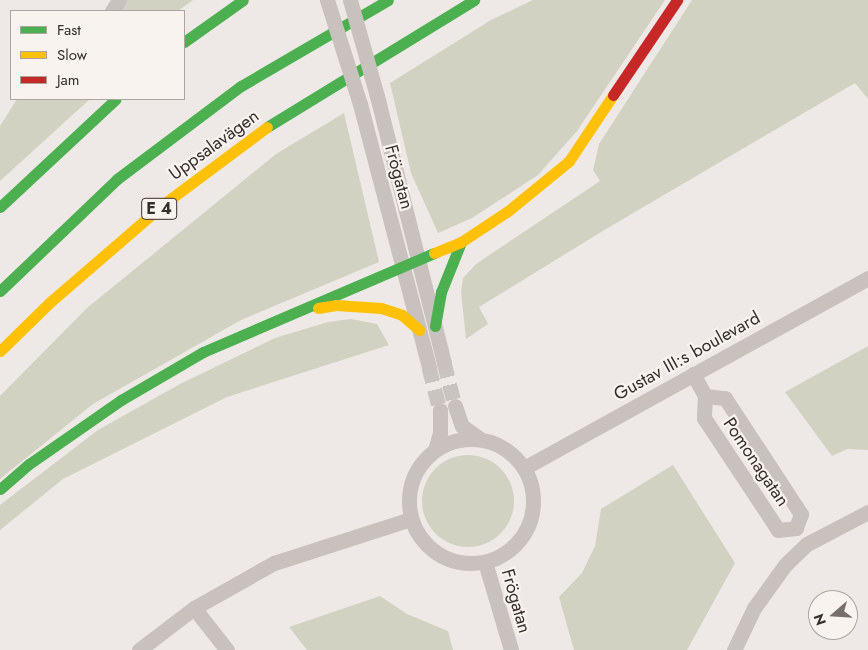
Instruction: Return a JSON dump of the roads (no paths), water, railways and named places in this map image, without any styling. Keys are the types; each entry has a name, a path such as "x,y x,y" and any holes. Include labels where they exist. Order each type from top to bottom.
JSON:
{"highway":[{"path":"185,41 242,0"},
{"name":"Uppsalavägen","path":"0,291 117,179 187,126 242,86 388,0"},
{"name":"Uppsalavägen","path":"0,351 49,303 165,203 260,132 474,0"},
{"path":"0,489 29,464 121,400 203,352 403,264 461,242 508,211 569,161 677,0"},
{"path":"0,207 115,100"},
{"path":"435,326 441,292 461,242"},
{"path":"289,313 336,305 364,305 402,315 419,330"}],"street":[{"name":"Frögatan","path":"327,0 360,104 429,367"},
{"name":"Frögatan","path":"350,0 420,258 444,362"},
{"name":"Gustav III:s boulevard","path":"524,468 868,278"},
{"path":"693,374 706,396"},
{"name":"Pomonagatan","path":"706,396 725,398 801,514 796,528 778,530 704,418 706,396"},
{"path":"455,406 462,426 480,439 503,447 524,468 534,497 533,512 524,536 506,554 485,562 460,563 443,558 422,540 411,519 408,500 412,480 423,460 453,441 480,439"},
{"path":"436,450 440,433 440,410"},
{"path":"734,650 754,608 786,564 807,544 868,512"},
{"path":"139,650 194,608 274,563 411,519"},
{"path":"796,528 807,544"},
{"name":"Frögatan","path":"485,562 511,650"},
{"path":"194,608 227,650"}],"tunnel":[{"path":"444,362 455,406"},
{"path":"429,367 440,410"}]}
